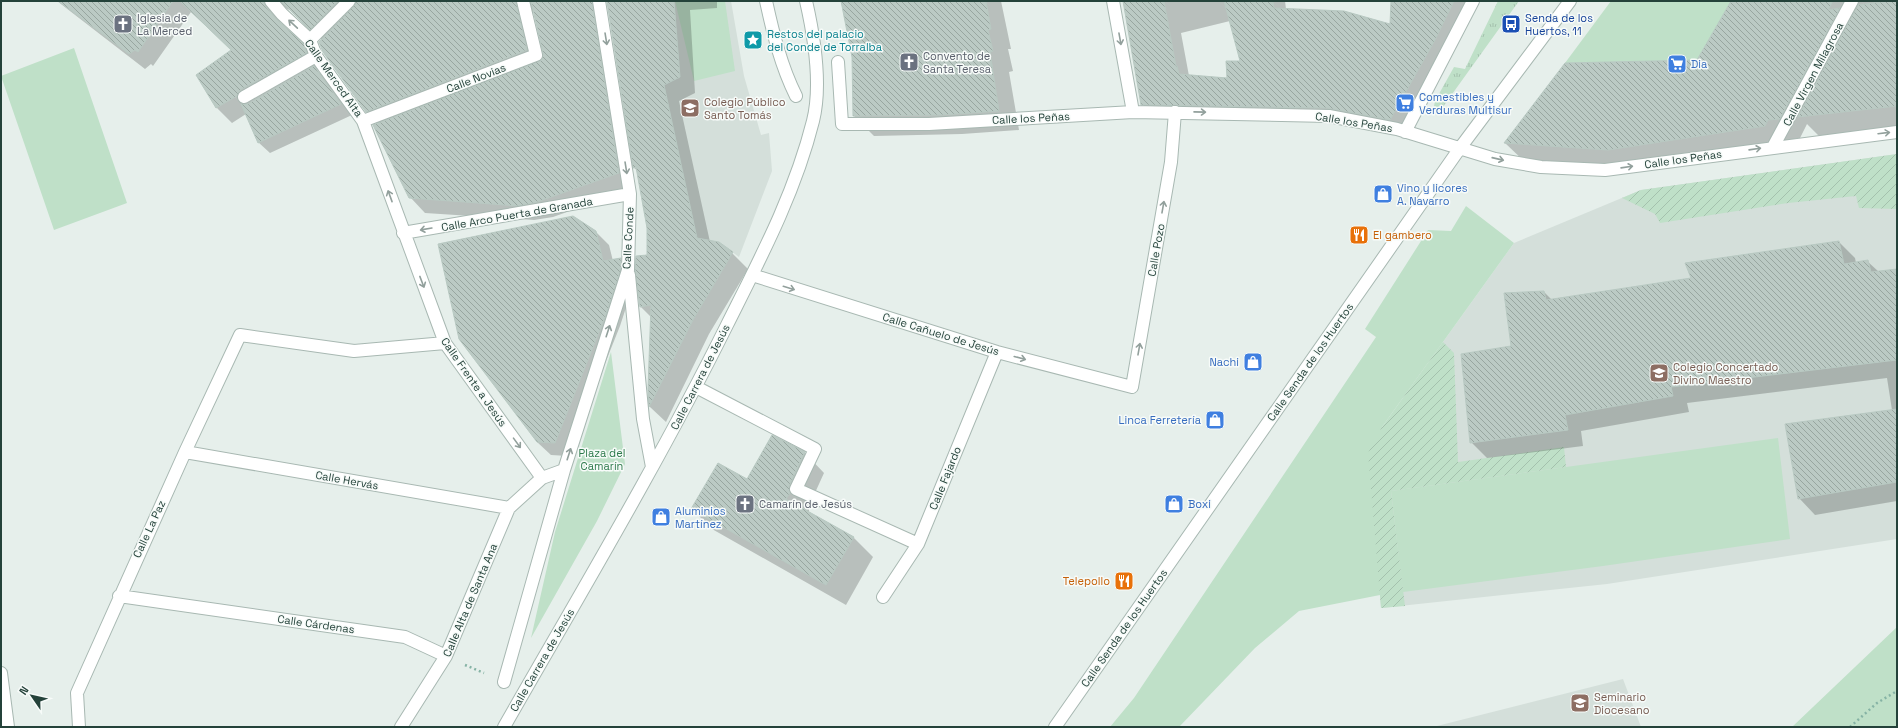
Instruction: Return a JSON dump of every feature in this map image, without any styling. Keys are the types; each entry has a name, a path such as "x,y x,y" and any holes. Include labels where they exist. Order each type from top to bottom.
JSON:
{"street":[{"name":"Calle Merced Alta","path":"271,1 282,14 310,40 316,56 363,121 403,233"},
{"path":"310,40 349,1"},
{"name":"Calle Novias","path":"363,121 536,55 523,1"},
{"name":"Calle Conde","path":"504,682 564,470 628,270 630,194 599,1"},
{"path":"766,1 774,35 790,84 796,96"},
{"name":"Calle Carrera de Jesús","path":"504,727 696,387 752,275 786,200 813,119 817,77 812,26 806,1"},
{"path":"1113,1 1133,112"},
{"path":"1405,132 1473,1"},
{"name":"Calle Senda de los Huertos","path":"1055,727 1460,148 1570,1"},
{"name":"Calle Virgen Milagrosa","path":"1773,147 1852,1"},
{"path":"244,97 316,56"},
{"name":"Calle los Peñas","path":"838,62 842,124 929,124 1133,112 1329,116 1405,132 1495,159 1541,167 1605,170 1897,132"},
{"name":"Calle Pozo","path":"1132,387 1171,162 1175,112"},
{"name":"Calle Arco Puerta de Granada","path":"403,233 630,194"},
{"name":"Calle Frente a Jesús","path":"403,233 445,343 542,478"},
{"path":"628,270 644,419 652,467"},
{"name":"Calle Cañuelo de Jesús","path":"752,275 997,352 1132,387"},
{"name":"Calle La Paz","path":"79,727 76,693 184,452 240,335 354,351 445,343"},
{"name":"Calle Fajardo","path":"883,597 918,544 997,352"},
{"path":"696,387 815,449 796,489 918,544"},
{"name":"Calle Hervás","path":"184,452 509,508"},
{"path":"542,478 564,470"},
{"name":"Calle Alta de Santa Ana","path":"401,727 446,656 509,508 542,478"},
{"name":"Calle Cárdenas","path":"119,596 405,637 446,656"},
{"path":"1,673 8,727"}],"path":[{"path":"446,656 504,682"},
{"path":"1850,727 1877,703 1897,691"}],"shaded area":[{"name":"Colegio Público Santo Tomás","path":"606,1 731,1 744,76 761,135 769,133 772,171 739,257 719,242 647,228"},
{"name":"Colegio Concertado Divino Maestro","path":"1897,154 1897,539 1607,584 1381,608 1372,499 1400,402 1514,243 1641,190"},
{"name":"Seminario Diocesano","path":"1623,679 1641,727 1433,727"}],"green space":[{"path":"675,1 725,1 735,71 694,81"},
{"path":"1498,1 1519,1 1442,109 1434,106 1435,101 1454,67 1465,69"},
{"path":"1611,1 1731,1 1697,60 1565,63"},
{"path":"74,48 127,203 54,230 1,76"},
{"path":"1897,154 1897,209 1859,208 1856,196 1788,203 1660,223 1655,214 1622,198 1641,190"},
{"path":"1466,206 1514,243 1382,427 1380,595 1299,611 1255,648 1179,727 1110,727 1134,698 1376,337 1365,329 1428,230 1451,231"},
{"path":"1443,342 1454,353 1458,462 1564,447 1566,467 1391,491 1405,606 1381,608 1368,453 1382,427"},
{"name":"Plaza del Camarín","path":"611,352 625,464 597,521 531,638 555,532"},
{"path":"1778,438 1790,539 1603,566 1403,592 1391,491"},
{"path":"1897,627 1897,727 1792,727"}],"building":[{"name":"Iglesia de La Merced","path":"58,1 173,1 138,52 135,50 129,54"},
{"path":"180,1 264,1 265,6 276,19 304,44 307,53 240,90 237,96 216,108 196,75 231,50"},
{"path":"281,1 338,1 310,30"},
{"path":"356,1 516,1 527,50 366,112 323,52 319,42 354,6"},
{"path":"531,1 592,1 619,173 537,202 519,206 409,198 373,125 541,60 543,53"},
{"path":"607,1 674,1 680,77 664,85 697,238 719,242 733,252 694,318 649,407 648,389 651,305 640,307 635,271 636,256 647,255 647,228 636,167 633,168"},
{"name":"Convento de Santa Teresa","path":"841,1 986,1 991,29 988,30 993,51 990,52 999,111 942,115 853,116 852,57"},
{"path":"1123,1 1164,1 1176,66 1179,74 1227,78 1226,61 1240,61 1224,1 1273,1 1274,8 1344,11 1390,24 1391,1 1454,1 1435,40 1390,120 1327,108 1141,105"},
{"path":"1731,1 1833,1 1828,10 1840,8 1780,119 1768,120 1765,126 1608,150 1504,143 1565,63 1697,60"},
{"path":"1897,1 1897,106 1798,117 1858,5"},
{"path":"314,66 341,104 258,143 241,104 248,104"},
{"path":"573,216 596,231 603,261 621,258 621,269 607,312 555,443 537,442 459,339 438,244"},
{"path":"1839,241 1844,264 1868,260 1871,272 1897,269 1897,360 1671,387 1673,396 1565,415 1568,430 1470,443 1461,354 1511,346 1504,293 1544,291 1546,300 1691,278 1685,263"},
{"path":"1897,409 1897,482 1798,499 1785,424"},
{"name":"Camarín de Jesús","path":"772,435 805,452 789,486 790,493 786,499 854,537 826,585 691,509 718,463 747,479"}],"place":[{"name":"Iglesia de La Merced","path":"123,24"},
{"name":"Senda de los Huertos, 11","path":"1511,24"},
{"name":"Restos del palacio del Conde de Torralba","path":"753,40"},
{"name":"Convento de Santa Teresa","path":"909,62"},
{"name":"Dia","path":"1677,64"},
{"name":"Comestibles y Verduras Multisur","path":"1405,103"},
{"name":"Colegio Público Santo Tomás","path":"690,108"},
{"name":"Vino y licores A. Navarro","path":"1383,194"},
{"name":"El gambero","path":"1359,235"},
{"name":"Nachi","path":"1253,362"},
{"name":"Colegio Concertado Divino Maestro","path":"1659,373"},
{"name":"Linca Ferretería","path":"1215,420"},
{"name":"Camarín de Jesús","path":"745,504"},
{"name":"Boxi","path":"1174,504"},
{"name":"Aluminios Martínez","path":"661,517"},
{"name":"Telepollo","path":"1124,581"},
{"name":"Seminario Diocesano","path":"1580,703"}]}
